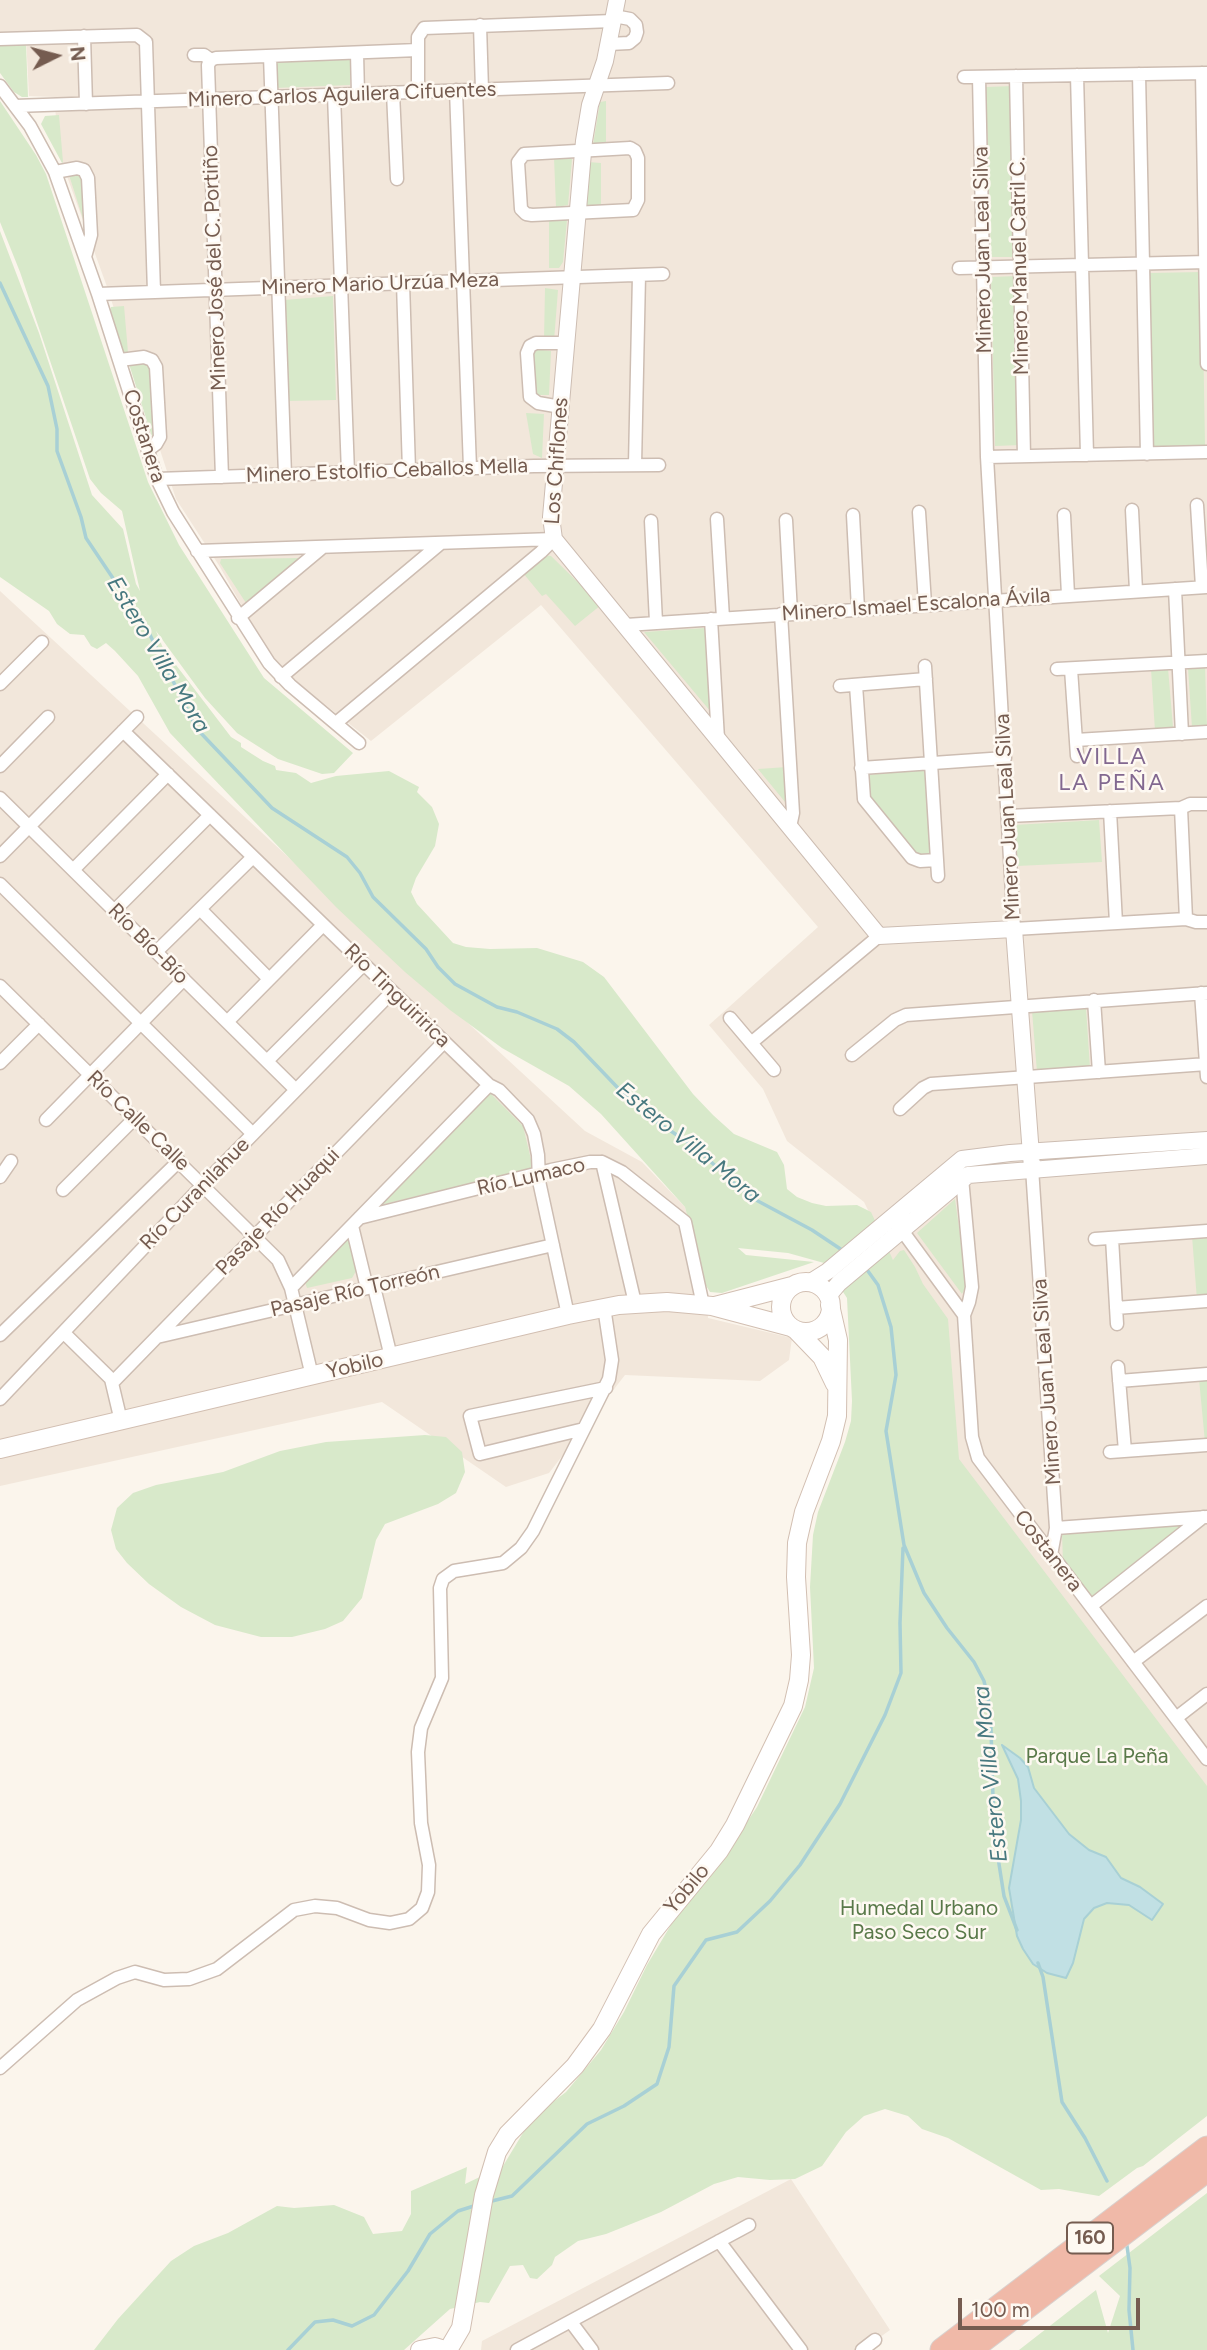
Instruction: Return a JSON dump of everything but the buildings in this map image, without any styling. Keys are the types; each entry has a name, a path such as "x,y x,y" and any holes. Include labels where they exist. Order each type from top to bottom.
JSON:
{"highway":[{"name":"160","path":"971,2339 1207,2148"},
{"name":"160","path":"942,2350 971,2339 1207,2170"},
{"path":"934,2350 971,2339"}],"main road":[{"name":"Yobilo","path":"708,1306 801,1284"},
{"path":"801,1284 831,1289 828,1317 820,1327 809,1332 794,1328 784,1318 781,1306 784,1295 801,1284"},
{"name":"Yobilo","path":"419,2350 435,2347 447,2350 461,2328 484,2195 493,2161 503,2141 575,2066 594,2040 610,2016 651,1934 727,1839 788,1718 800,1667 797,1543 806,1506 835,1429 838,1340 831,1289"},
{"name":"Yobilo","path":"0,1449 568,1315 635,1303 708,1306 794,1328 822,1357 838,1394"}],"street":[{"path":"418,92 418,37 421,30 428,27 480,25 615,12 636,24 635,38 629,43 609,44"},
{"name":"Los Chiflones","path":"615,12 609,44 588,116 583,150 555,466 551,524 554,539 878,936"},
{"path":"480,25 482,90"},
{"path":"0,39 137,35 144,39 147,48 154,292"},
{"path":"83,36 86,104"},
{"path":"194,55 204,55 211,60 418,50"},
{"path":"357,53 358,94"},
{"path":"270,56 285,475"},
{"name":"Minero José del C. Portiño","path":"211,60 208,65 222,477"},
{"path":"964,77 1204,73 1207,364"},
{"path":"1077,75 1087,455"},
{"path":"1139,75 1147,454"},
{"name":"Minero Manuel Catril C.","path":"1016,76 1024,456"},
{"name":"Minero Juan Leal Silva","path":"979,77 987,457 1014,929 1056,1528 1051,1555"},
{"name":"Minero Carlos Aguilera Cifuentes","path":"15,106 668,83"},
{"name":"Costanera","path":"0,86 37,137 55,172 120,360 157,479 173,512 269,663 281,677 359,743"},
{"path":"456,90 470,468"},
{"path":"393,93 397,179"},
{"path":"334,95 348,472"},
{"path":"630,148 635,151 638,158 638,200 635,208 630,211 578,214 532,215 523,212 519,205 518,162 527,153 583,150 630,148"},
{"path":"55,172 77,168 84,170 88,178 92,235 85,257"},
{"path":"959,268 1206,262"},
{"name":"Minero Mario Urzúa Meza","path":"98,294 663,274"},
{"path":"635,466 639,275"},
{"path":"403,283 409,470"},
{"path":"561,407 538,403 530,397 527,354 530,346 536,343 566,343"},
{"path":"120,360 144,357 152,360 156,367 160,437 148,450"},
{"path":"987,457 1207,452"},
{"name":"Minero Estolfio Ceballos Mella","path":"157,479 470,468 659,465"},
{"path":"1197,505 1205,587"},
{"path":"1132,510 1136,591"},
{"path":"919,512 925,604"},
{"path":"853,515 858,609"},
{"path":"1063,515 1068,595"},
{"path":"717,519 718,739"},
{"path":"786,520 786,614 793,813 790,827"},
{"path":"651,521 656,622"},
{"path":"197,551 554,539"},
{"path":"336,723 554,539"},
{"path":"281,677 441,543"},
{"path":"238,618 323,547"},
{"name":"Minero Ismael Escalona Ávila","path":"626,625 1205,587"},
{"path":"1175,589 1182,734"},
{"path":"0,684 42,642"},
{"path":"1057,669 1207,661"},
{"path":"925,666 938,876"},
{"path":"1071,668 1077,756"},
{"path":"840,686 926,679"},
{"path":"856,685 864,799 915,860 937,860"},
{"path":"0,766 48,717"},
{"path":"0,856 137,717"},
{"name":"Río Tinguiririca","path":"123,731 489,1085 499,1090 531,1124 568,1315"},
{"path":"1076,740 1207,732"},
{"path":"861,768 1005,758"},
{"path":"73,870 167,774"},
{"name":"Río Bío-Bío","path":"0,798 296,1090"},
{"path":"1008,816 1181,808 1190,804 1207,804"},
{"path":"1181,808 1186,919"},
{"path":"1110,811 1116,923"},
{"path":"114,911 210,815"},
{"path":"156,952 253,857"},
{"path":"0,884 253,1134"},
{"path":"200,909 270,979"},
{"path":"751,1043 878,936 1186,919 1207,922"},
{"path":"227,1022 324,925"},
{"path":"267,1061 364,964"},
{"path":"46,1120 184,979"},
{"name":"Río Calle Calle","path":"0,986 278,1260 291,1288 312,1376"},
{"name":"Río Curanilahue","path":"0,1399 203,1185 393,992"},
{"path":"852,1055 905,1015 1204,993 1207,1069 1099,1072 931,1084 900,1109"},
{"path":"1094,1000 1099,1072"},
{"path":"730,1018 774,1070"},
{"path":"0,1063 39,1024"},
{"name":"Pasaje Río Huaqui","path":"113,1383 444,1042"},
{"path":"291,1288 489,1085"},
{"path":"63,1190 135,1118"},
{"path":"831,1289 886,1221 962,1158 1207,1140"},
{"path":"831,1289 962,1178 974,1173 1207,1156"},
{"path":"0,1177 11,1161"},
{"path":"0,1335 179,1161"},
{"name":"Río Lumaco","path":"356,1222 539,1174 590,1162 602,1162 622,1172 684,1222 708,1306"},
{"path":"602,1162 635,1303"},
{"name":"Costanera","path":"962,1178 972,1287 964,1315 975,1451 982,1465 1207,1759"},
{"path":"886,1221 964,1315"},
{"path":"356,1222 370,1288 391,1357"},
{"path":"1095,1239 1207,1231"},
{"path":"1112,1238 1117,1324"},
{"name":"Pasaje Río Torreón","path":"157,1337 553,1245"},
{"path":"1116,1308 1207,1301"},
{"path":"0,2068 77,2000 117,1978 135,1972 164,1980 189,1979 217,1969 294,1910 315,1906 337,1908 369,1920 390,1923 409,1919 422,1909 428,1892 429,1865 421,1823 418,1752 421,1727 442,1678 440,1588 443,1579 454,1571 503,1563 521,1549 533,1531 606,1388 611,1360 604,1307"},
{"path":"64,1332 104,1370 113,1383 121,1421"},
{"path":"1118,1367 1125,1451"},
{"path":"1119,1381 1207,1374"},
{"path":"584,1429 480,1454 470,1416 606,1388"},
{"path":"1110,1452 1207,1445"},
{"path":"1056,1528 1205,1517"},
{"path":"1091,1606 1205,1517"},
{"path":"1133,1662 1207,1606"},
{"path":"1176,1718 1207,1694"},
{"path":"517,2350 749,2225"},
{"path":"719,2241 801,2350"},
{"path":"570,2322 592,2350"},
{"path":"862,2350 875,2340"}],"shaded area":[{"path":"0,0 1207,0 1207,1904 1069,1834 899,1273 864,1202 787,1141 763,1089 709,1025 818,927 541,605 371,741 275,665 220,567 176,499 106,284 60,157 54,97 29,96 26,36 0,38"},
{"path":"0,591 585,1131 642,1162 685,1207 707,1288 708,1318 792,1338 789,1360 760,1381 625,1375 549,1473 506,1487 382,1402 0,1486"},
{"path":"791,2179 890,2330 862,2350 481,2350 482,2341"}],"green space":[{"path":"26,43 28,97 22,97 14,92 0,73 0,44"},
{"path":"350,57 350,85 274,88 273,61"},
{"path":"1013,86 1017,257 991,257 986,87"},
{"name":"Humedal Urbano Paso Seco Sur","path":"0,101 46,174 148,482 179,545 264,678 353,753 334,773 322,774 278,759 237,733 205,698 156,631 163,648 231,737 241,743 241,747 275,766 276,770 296,773 311,783 336,776 389,771 419,787 417,792 432,807 439,824 435,846 411,892 417,904 453,943 490,949 537,948 583,962 604,977 693,1094 713,1115 734,1134 777,1152 784,1165 787,1189 812,1203 826,1206 857,1205 871,1212 893,1260 904,1250 923,1284 948,1319 959,1459 1207,1786 1207,2116 1099,2196 1059,2189 1041,2190 948,2138 922,2129 908,2116 885,2109 864,2116 846,2132 822,2166 795,2179 738,2177 714,2184 661,2212 606,2234 578,2241 555,2257 552,2265 537,2279 530,2278 523,2265 510,2266 489,2303 480,2302 450,2309 404,2350 94,2350 118,2319 171,2261 194,2246 228,2233 277,2206 294,2208 334,2205 364,2217 373,2234 402,2231 411,2214 411,2191 467,2167 465,2184 503,2166 532,2118 566,2092 601,2050 693,1888 725,1855 757,1807 805,1707 814,1668 810,1587 813,1535 818,1512 845,1442 851,1421 852,1401 847,1298 824,1263 788,1253 738,1248 746,1255 814,1262 722,1293 710,1292 705,1284 685,1207 601,1114 569,1086 502,1048 450,1010 405,972 336,907 170,733 138,676 115,651 106,643 97,649 91,646 84,635 70,634 57,624 49,611 0,577 0,231 39,333 92,495 123,529 140,591 122,511 101,493 90,479 20,272 0,222"},
{"path":"606,101 606,145 593,145 600,102"},
{"path":"59,115 62,163 41,124 45,116"},
{"path":"554,158 572,159 568,205 556,207"},
{"path":"588,162 601,163 601,207 583,207"},
{"path":"77,172 83,176 86,223 69,175"},
{"path":"549,217 567,220 563,262 559,268 549,268"},
{"path":"1202,272 1205,446 1153,447 1149,273"},
{"path":"1017,276 1021,445 995,446 991,277"},
{"path":"545,288 558,290 554,341 544,340"},
{"path":"333,296 336,400 287,401 284,300"},
{"path":"124,306 128,352 123,353 109,313 111,307"},
{"path":"533,349 551,351 549,395 536,395"},
{"path":"144,360 154,372 158,436 152,437 129,364"},
{"path":"526,413 544,414 542,458 533,454"},
{"path":"544,555 551,556 601,605 575,626 546,594 542,596 523,573"},
{"path":"301,558 246,603 220,563 221,559"},
{"path":"705,628 711,712 644,632"},
{"path":"1205,665 1207,729 1192,728 1188,668"},
{"path":"1168,668 1173,727 1170,730 1155,731 1151,669"},
{"path":"787,767 790,808 758,769"},
{"path":"928,770 933,851 929,857 917,857 869,800 869,775"},
{"path":"1099,820 1102,862 1017,866 1014,825"},
{"path":"1086,1008 1090,1068 1037,1072 1032,1011"},
{"path":"489,1092 523,1126 533,1168 380,1205"},
{"path":"955,1199 967,1284 962,1294 917,1233"},
{"path":"1207,1235 1207,1299 1197,1300 1192,1236"},
{"path":"349,1240 356,1271 352,1278 307,1288 304,1279 340,1241"},
{"path":"1207,1378 1207,1442 1205,1442 1199,1379"},
{"path":"425,1435 446,1437 462,1452 465,1472 456,1493 438,1504 385,1524 376,1540 362,1598 343,1621 325,1629 292,1637 261,1637 215,1625 181,1607 149,1584 116,1549 111,1530 117,1508 133,1493 156,1485 223,1472 280,1451 326,1442"},
{"path":"1186,1523 1092,1598 1063,1563 1062,1533"},
{"path":"1207,2193 1207,2350 1019,2350 1096,2290 1108,2333 1120,2296 1099,2276"}],"water":[{"path":"1002,1745 1028,1767 1034,1788 1069,1834 1089,1850 1106,1857 1121,1878 1140,1887 1163,1904 1152,1920 1129,1905 1107,1903 1094,1908 1084,1919 1073,1963 1066,1978 1047,1973 1033,1964 1017,1936 1009,1888 1021,1820 1021,1801 1018,1779"}],"waterway":[{"name":"Estero Villa Mora","path":"0,283 48,386 57,429 57,451 86,538 147,629 197,729 272,808 347,857 360,873 373,897 426,949 438,967 455,984 497,1007 517,1012 557,1029 574,1042 639,1110 695,1147 737,1186 845,1252"},
{"name":"Estero Villa Mora","path":"865,1267 878,1285 891,1327 896,1375 886,1431 904,1545 924,1593 974,1662 984,1681 991,1729 994,1832 1004,1896 1017,1930"},
{"path":"488,2202 512,2196 587,2124 624,2106 657,2084 669,2047 674,1986 706,1940 737,1932 770,1901 800,1865 840,1804 885,1715 901,1673 903,1548"},
{"name":"Estero Villa Mora","path":"1038,1963 1043,1977 1062,2102 1085,2138 1107,2181"},
{"path":"288,2350 315,2322 333,2320 352,2326 374,2315 408,2271 430,2234 458,2211 477,2205"},
{"name":"Estero Villa Mora","path":"1127,2246 1133,2350"}],"district":[{"name":"VILLA LA PEÑA","path":"1112,770"}],"park label":[{"name":"Parque La Peña","path":"1097,1757"}]}
